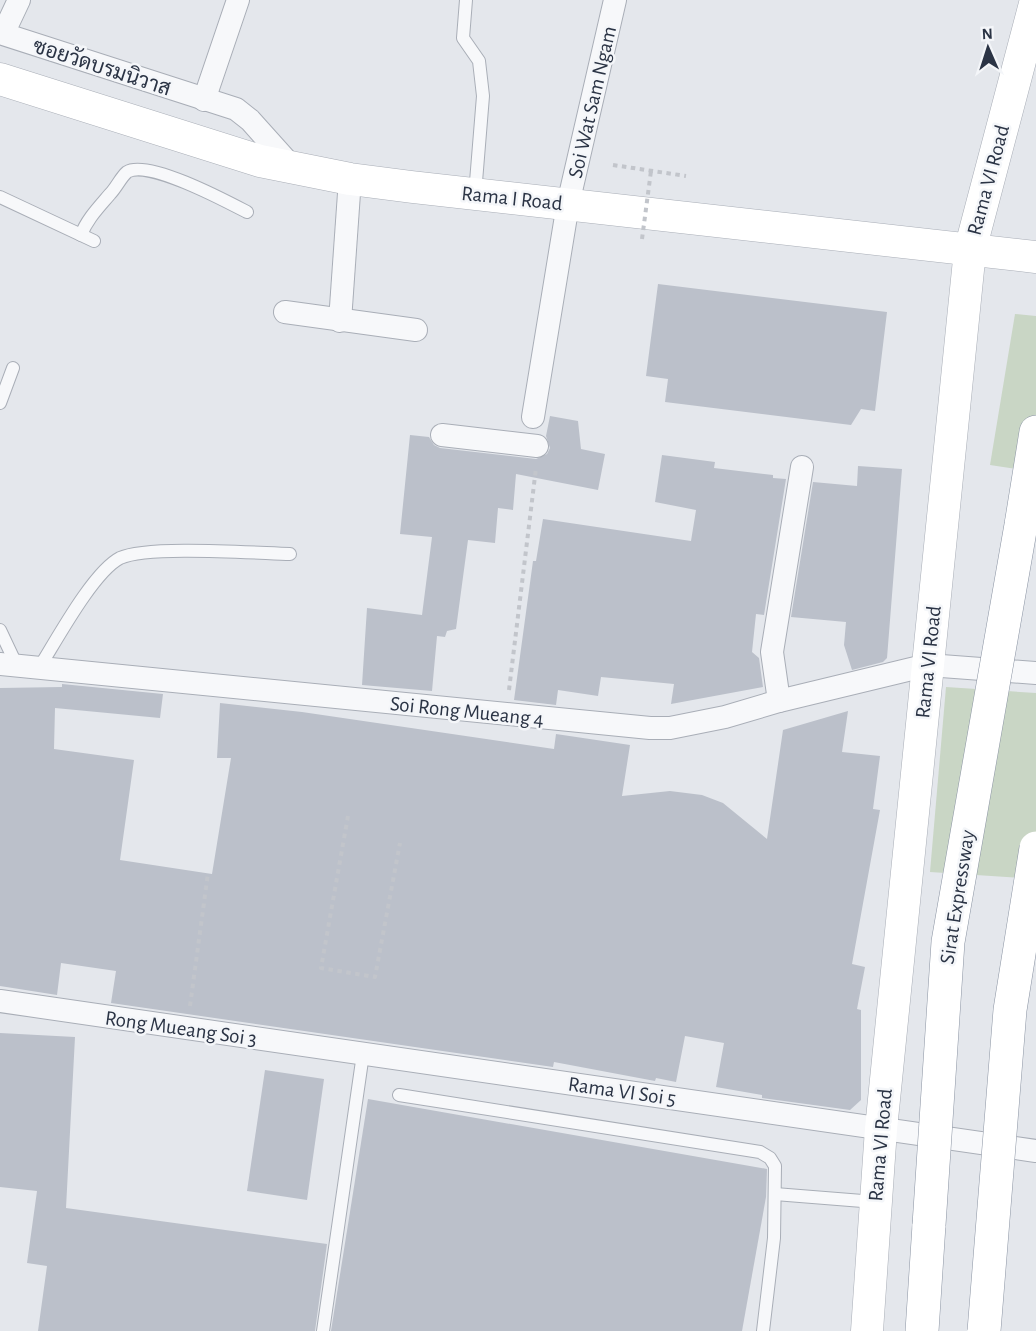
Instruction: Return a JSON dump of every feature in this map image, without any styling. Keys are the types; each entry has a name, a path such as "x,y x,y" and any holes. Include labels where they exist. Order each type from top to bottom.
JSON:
{"highway":[{"path":"1021,525 1036,432"},
{"name":"Sirat Expressway","path":"922,1331 948,942 1021,525 1036,469"},
{"path":"984,1331 1010,1010 1036,848"}],"main road":[{"name":"Rama VI Road","path":"867,1331 881,1129 970,250 1036,0"},
{"name":"Rama I Road","path":"0,78 260,161 350,179 1036,257"}],"street":[{"name":"ซอยวัดบรมนิวาส","path":"19,0 1,34 236,109 250,120 294,169"},
{"path":"204,100 238,0"},
{"name":"Soi Wat Sam Ngam","path":"532,417 568,204 615,0"},
{"path":"340,321 350,179"},
{"path":"285,312 416,330"},
{"path":"442,435 537,446"},
{"path":"779,701 772,652 802,467"},
{"name":"Soi Rong Mueang 4","path":"19,666 630,728 670,728 725,717 779,701 928,665 1036,673"},
{"name":"Rong Mueang Soi 3","path":"0,1001 363,1054"},
{"name":"Rama VI Soi 5","path":"363,1054 1036,1151"}],"lane":[{"path":"466,0 464,38 479,61 483,96 475,194"},
{"path":"81,235 91,216 127,173 137,169 149,170 202,190 247,212"},
{"path":"0,197 94,242"},
{"path":"0,403 13,368"},
{"path":"0,630 19,666 87,595 105,570 121,558 143,554 183,552 290,554"},
{"path":"323,1331 363,1054"},
{"path":"399,1095 760,1152 770,1158 775,1166 774,1238 763,1331"},
{"path":"775,1194 875,1202"}],"path":[{"path":"613,165 686,176"},
{"path":"642,239 651,171"},
{"path":"506,715 537,463 537,446"},
{"path":"348,816 321,968 375,977 400,843"},
{"path":"187,1028 208,873"}],"green space":[{"path":"1015,314 1036,316 1036,472 990,465"},
{"path":"946,687 1036,693 1036,879 930,872"}],"building":[{"path":"658,284 887,312 875,411 861,409 851,425 665,402 668,379 646,376"},
{"path":"550,416 578,421 581,449 605,454 598,490 516,474 513,510 498,508 495,543 468,540 456,629 447,631 445,637 437,636 432,691 362,685 367,608 422,615 432,537 400,534 410,435 429,437 434,445 440,448 536,459 547,454 550,448 546,436"},
{"path":"662,455 715,462 714,468 773,475 773,478 786,479 764,615 756,614 752,652 759,658 763,687 671,704 674,684 601,677 598,696 558,690 556,705 514,700 533,561 536,561 543,519 691,541 696,510 655,502"},
{"path":"858,466 902,469 887,658 883,662 852,670 844,645 846,622 791,617 813,482 857,486"},
{"path":"62,684 163,694 160,718 55,708 54,749 134,760 120,860 212,874 231,758 217,758 220,703 302,712 554,749 556,734 630,745 622,796 670,791 702,795 723,803 767,839 783,730 848,711 842,752 880,756 873,809 880,810 852,964 865,967 857,1009 861,1010 861,1100 850,1110 762,1098 762,1095 716,1087 724,1043 685,1036 676,1082 656,1078 655,1081 554,1062 553,1067 111,1003 116,971 61,963 57,995 0,986 0,688 62,687"},
{"path":"0,1033 75,1037 66,1208 327,1244 315,1331 38,1331 47,1266 27,1263 37,1191 0,1187"},
{"path":"265,1070 324,1079 307,1200 247,1191"},
{"path":"368,1099 767,1169 766,1197 742,1331 331,1331"}]}
